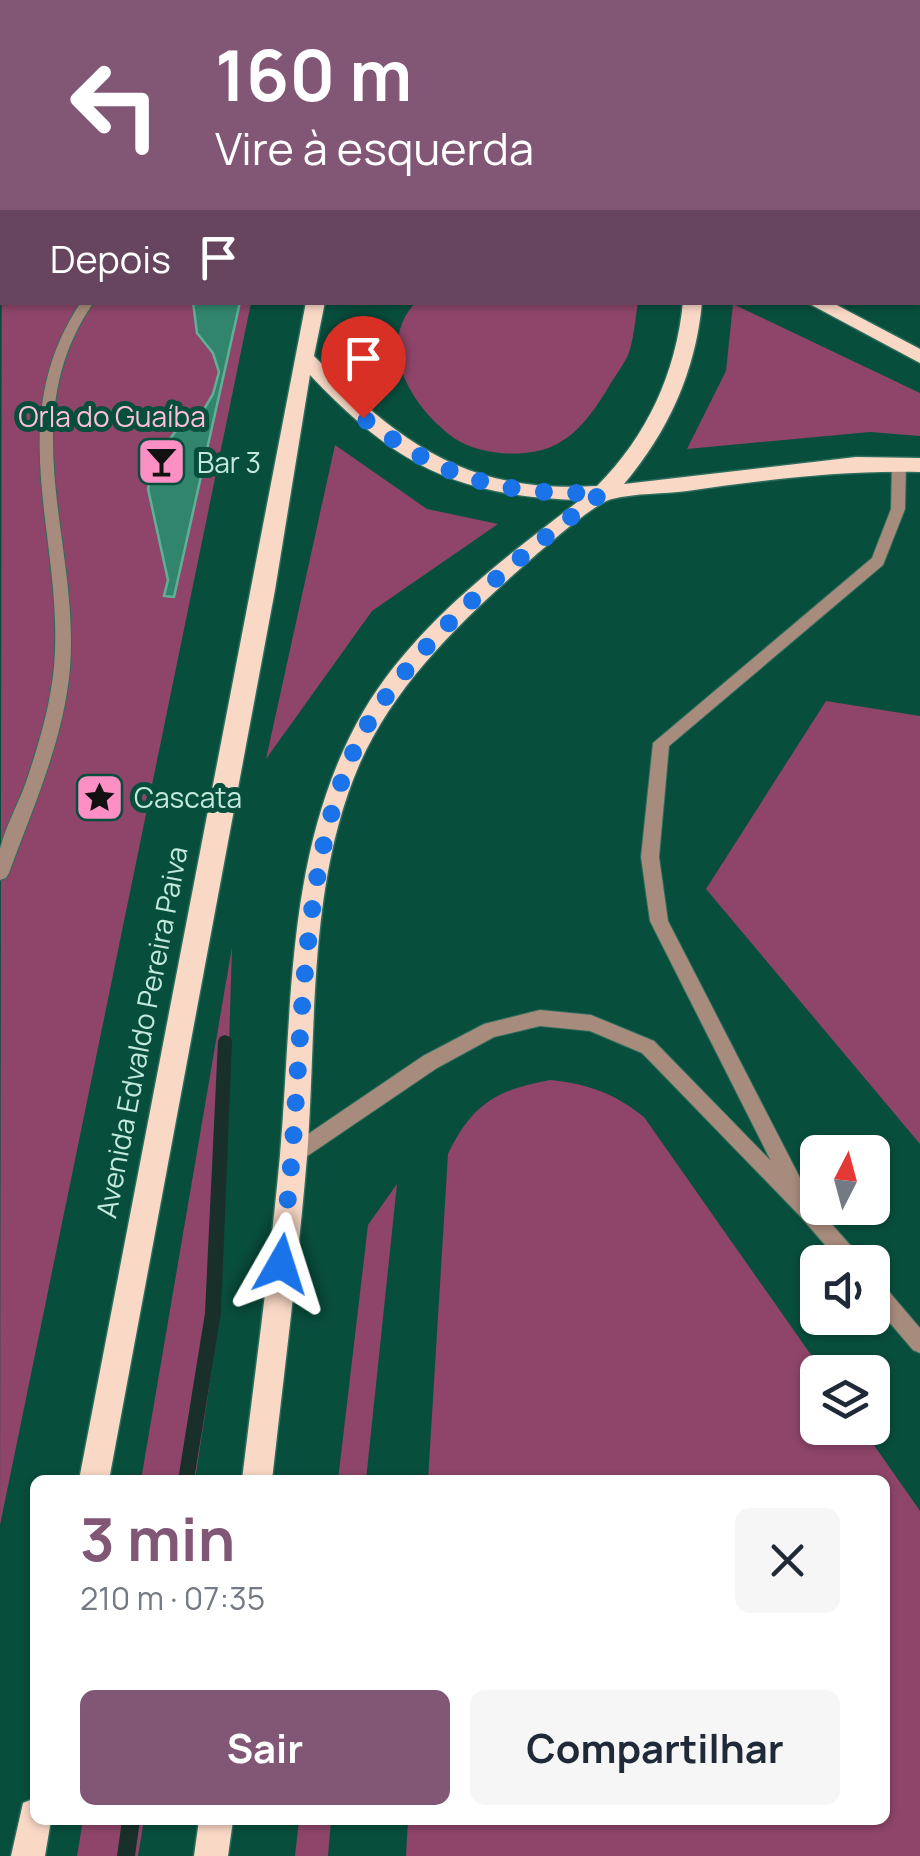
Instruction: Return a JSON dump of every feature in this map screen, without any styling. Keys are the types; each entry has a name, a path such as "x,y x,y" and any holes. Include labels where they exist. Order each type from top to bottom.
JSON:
{"main road":[{"name":"Avenida Edvaldo Pereira Paiva","path":"95,1475 142,1207 270,561 303,356 315,305"},
{"path":"259,1475 293,1155 305,962 318,875 337,796 373,716 420,656 522,555 602,493 665,408 682,364 692,305"},
{"path":"821,305 920,357"},
{"path":"303,356 363,418 406,450 457,476 514,490 602,493 844,463 910,464"},
{"path":"28,1856 33,1825"},
{"path":"212,1856 215,1825"}],"street":[{"path":"0,873 38,779 56,714 62,637 41,450 48,388 77,317 86,305"},
{"path":"800,1197 659,921 650,857 661,743 878,561 910,464"},
{"path":"293,1155 430,1062 490,1030 540,1018 591,1023 648,1046 800,1203"},
{"path":"820,1225 837,1245"},
{"path":"890,1308 920,1343"}],"green space":[{"name":"Orla do Guaíba","path":"2,305 251,305 0,1525"},
{"path":"414,305 638,305 628,355 586,419 557,444 519,453 491,452 465,444 424,410 412,393 398,356 404,319"},
{"path":"735,305 920,393 920,436 870,432 687,449 726,371"},
{"path":"335,445 427,509 498,524 372,611 266,759"},
{"path":"826,701 920,716 920,1144 706,889"},
{"path":"232,947 221,1309 196,1475 142,1475"},
{"path":"550,1080 600,1091 644,1117 811,1355 800,1355 800,1445 874,1445 920,1511 920,1856 406,1856 408,1825 890,1825 890,1475 428,1475 448,1154 466,1123 500,1095"},
{"path":"397,1184 367,1475 339,1475 368,1225"},
{"path":"82,1825 143,1825 138,1856 77,1856"},
{"path":"298,1825 331,1825 328,1856 295,1856"}],"building":[{"path":"193,305 239,305 174,597 164,596 168,580 148,489 155,460 175,432 202,413 213,394 219,372 213,353 197,333"}],"waterway":[{"path":"187,1475 213,1313 225,1041"},
{"path":"126,1856 130,1825"}],"place":[{"name":"Bar 3","path":"162,462"},
{"name":"Cascata","path":"99,797"}],"route":[{"path":"281,1264 293,1155 305,962 318,875 337,796 373,716 420,656 522,555 602,493 514,490 457,476 406,450 363,418"}]}
